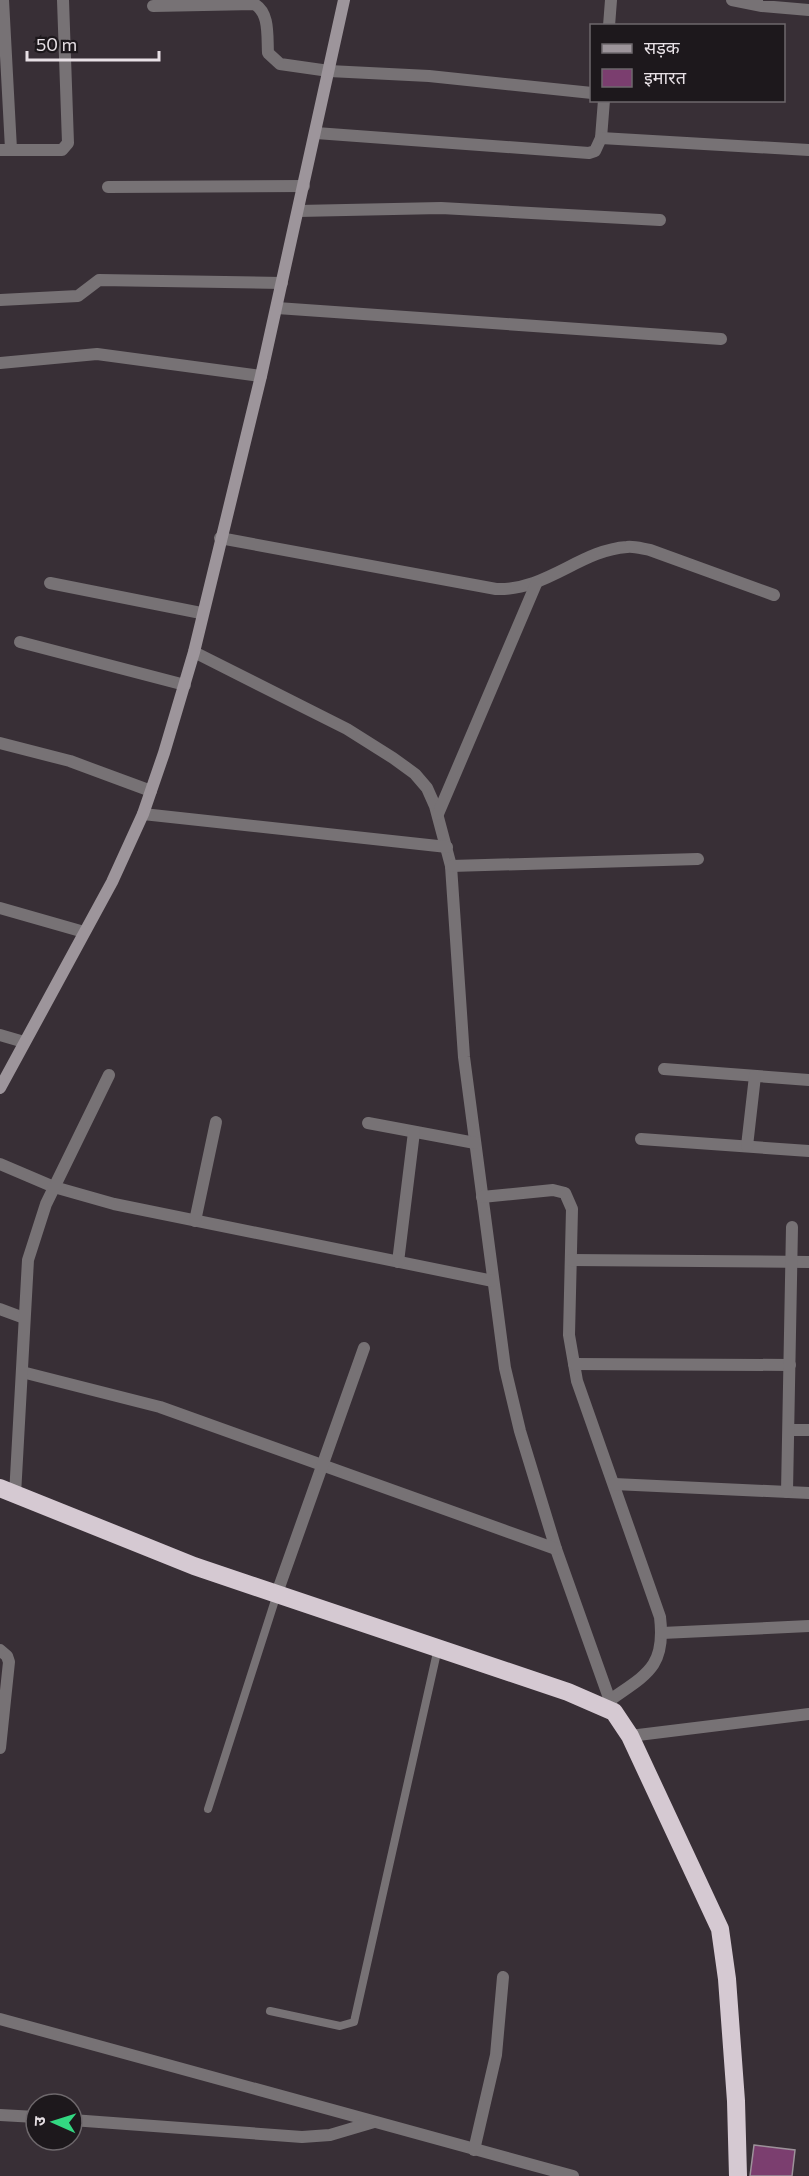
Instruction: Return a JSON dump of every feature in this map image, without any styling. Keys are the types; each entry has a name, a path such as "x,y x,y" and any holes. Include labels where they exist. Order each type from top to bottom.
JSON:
{"highway":[{"path":"7,1492 194,1566 612,1706 630,1736 720,1929 728,1990 736,2101 738,2176"}],"street":[{"path":"3,0 5,150 62,150 68,144 63,0"},
{"path":"0,1088 112,882 143,814 185,685 277,308 344,0"},
{"path":"609,24 610,0"},
{"path":"732,0 762,6 809,10"},
{"path":"153,6 254,4 262,10 268,53 276,63 329,72 429,76 590,93"},
{"path":"316,133 576,153 595,151 601,138 604,102"},
{"path":"601,138 809,150"},
{"path":"108,187 304,186"},
{"path":"298,211 441,208 660,220"},
{"path":"0,300 78,296 99,280 282,283"},
{"path":"277,308 721,339"},
{"path":"0,363 97,354 261,376"},
{"path":"220,538 496,589 514,590 536,584 591,558 629,546 650,550 774,595"},
{"path":"50,583 201,613"},
{"path":"438,814 536,584"},
{"path":"20,642 185,685"},
{"path":"194,652 347,729 393,758 415,774 427,788 438,814 451,866 464,1057 475,1143 482,1197 493,1281 511,1397 556,1549 612,1706 651,1671 661,1650 662,1633 660,1617 574,1364 569,1335 572,1209 565,1193 553,1190 482,1197"},
{"path":"0,743 70,761 151,791"},
{"path":"143,814 447,847"},
{"path":"451,866 698,860"},
{"path":"0,908 84,932"},
{"path":"0,1035 24,1042"},
{"path":"664,1069 809,1080"},
{"path":"7,1492 22,1372 28,1260 41,1218 54,1187 109,1075"},
{"path":"747,1146 755,1076"},
{"path":"195,1221 216,1122"},
{"path":"368,1123 475,1143"},
{"path":"398,1262 414,1132"},
{"path":"641,1139 809,1151"},
{"path":"0,1164 54,1187 114,1204 493,1281"},
{"path":"787,1492 792,1227"},
{"path":"571,1260 809,1262"},
{"path":"0,1309 24,1318"},
{"path":"277,1593 364,1348"},
{"path":"574,1364 790,1365"},
{"path":"22,1372 160,1407 556,1549"},
{"path":"789,1430 809,1431"},
{"path":"614,1484 809,1493"},
{"path":"662,1633 809,1626"},
{"path":"0,1650 9,1662 0,1748"},
{"path":"630,1736 809,1714"},
{"path":"474,2150 496,2055 503,1977"},
{"path":"0,2019 573,2176"},
{"path":"0,2115 24,2116"},
{"path":"84,2121 302,2137 330,2135 374,2122"}],"lane":[{"path":"208,1809 277,1593"},
{"path":"270,2011 340,2026 354,2022 438,1648"}],"building":[{"path":"754,2145 795,2150 792,2176 750,2176"}]}
